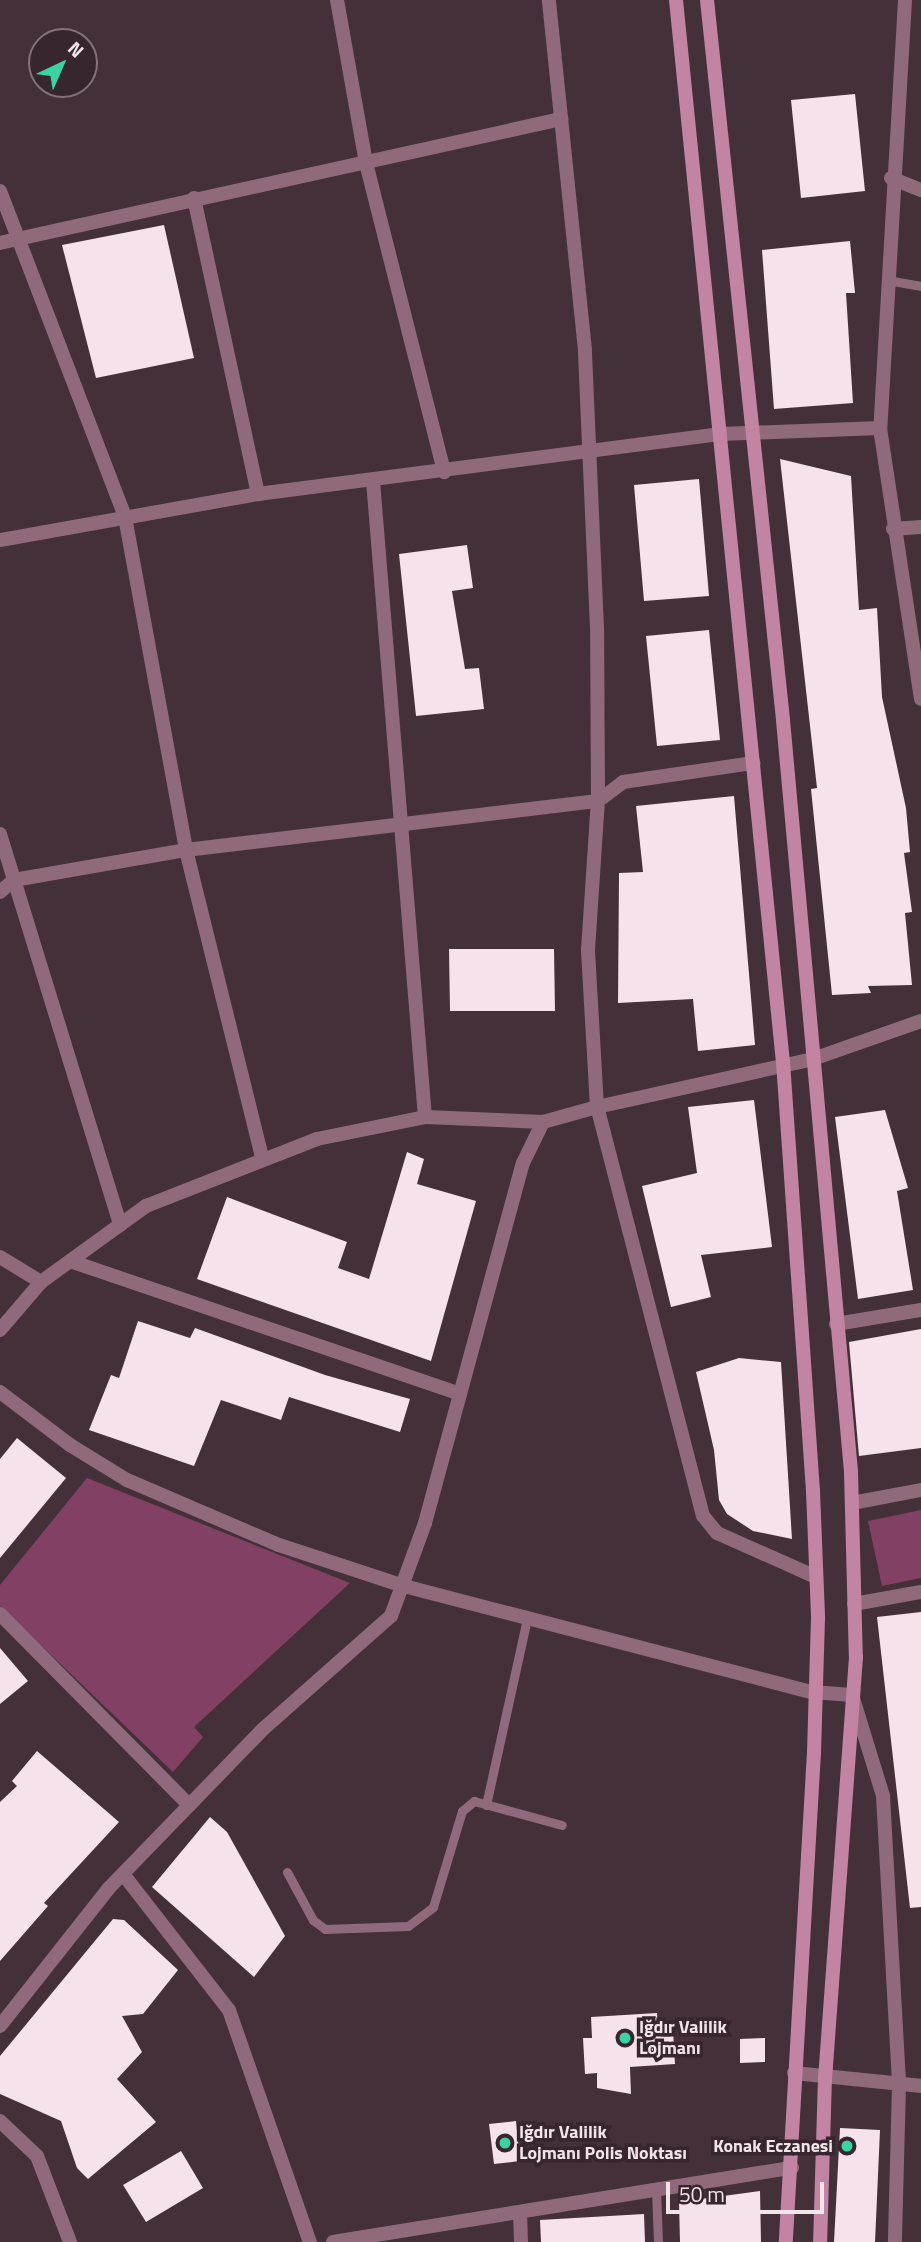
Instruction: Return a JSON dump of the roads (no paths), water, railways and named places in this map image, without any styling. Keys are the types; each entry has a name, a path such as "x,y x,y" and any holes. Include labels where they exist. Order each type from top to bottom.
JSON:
{"street":[{"path":"337,0 366,163 443,472"},
{"path":"549,0 585,350 598,801 587,950 597,1107 703,1516 717,1533 816,1577"},
{"path":"676,0 783,1062 816,1577 812,1692 814,1752 786,2242"},
{"path":"707,0 754,433 852,1503 852,1695 825,2077 820,2242"},
{"path":"905,0 891,178 880,428 893,529 921,699"},
{"path":"0,243 561,119"},
{"path":"891,178 921,190"},
{"path":"0,191 15,239 125,517 186,850 263,1160"},
{"path":"194,198 258,495"},
{"path":"0,540 258,495 589,455 721,434 880,428"},
{"path":"373,481 405,827 425,1117"},
{"path":"893,529 921,527"},
{"path":"0,892 14,880 186,850 405,827 598,801 623,782 754,763"},
{"path":"0,834 120,1225"},
{"path":"0,1330 41,1282 146,1206 317,1139 425,1117 543,1122 783,1062 813,1059 921,1021"},
{"path":"0,2026 122,1874 262,1730 391,1616 404,1586 460,1394 523,1163 543,1122"},
{"path":"0,1257 41,1282"},
{"path":"70,1261 460,1394"},
{"path":"836,1324 921,1310"},
{"path":"0,1392 70,1445 156,1494 279,1545 404,1586 812,1692 852,1695"},
{"path":"852,1503 921,1490"},
{"path":"854,1604 921,1592"},
{"path":"0,1614 189,1805"},
{"path":"852,1695 883,1796 899,2085 895,2242"},
{"path":"122,1874 229,2010 310,2242"},
{"path":"794,2073 921,2086"},
{"path":"0,2121 37,2156 70,2242"},
{"path":"333,2242 792,2168"},
{"path":"520,2212 521,2242"}],"lane":[{"path":"887,280 921,286"},
{"path":"486,1805 527,1618"},
{"path":"287,1872 313,1920 325,1929 408,1926 433,1907 462,1811 474,1801 562,1825"},
{"path":"656,2190 658,2242"}],"place":[{"name":"Iğdır Valilik Lojmanı","path":"625,2038"},
{"name":"Iğdır Valilik Lojmanı Polis Noktası","path":"505,2143"},
{"name":"Konak Eczanesi","path":"847,2146"}]}
